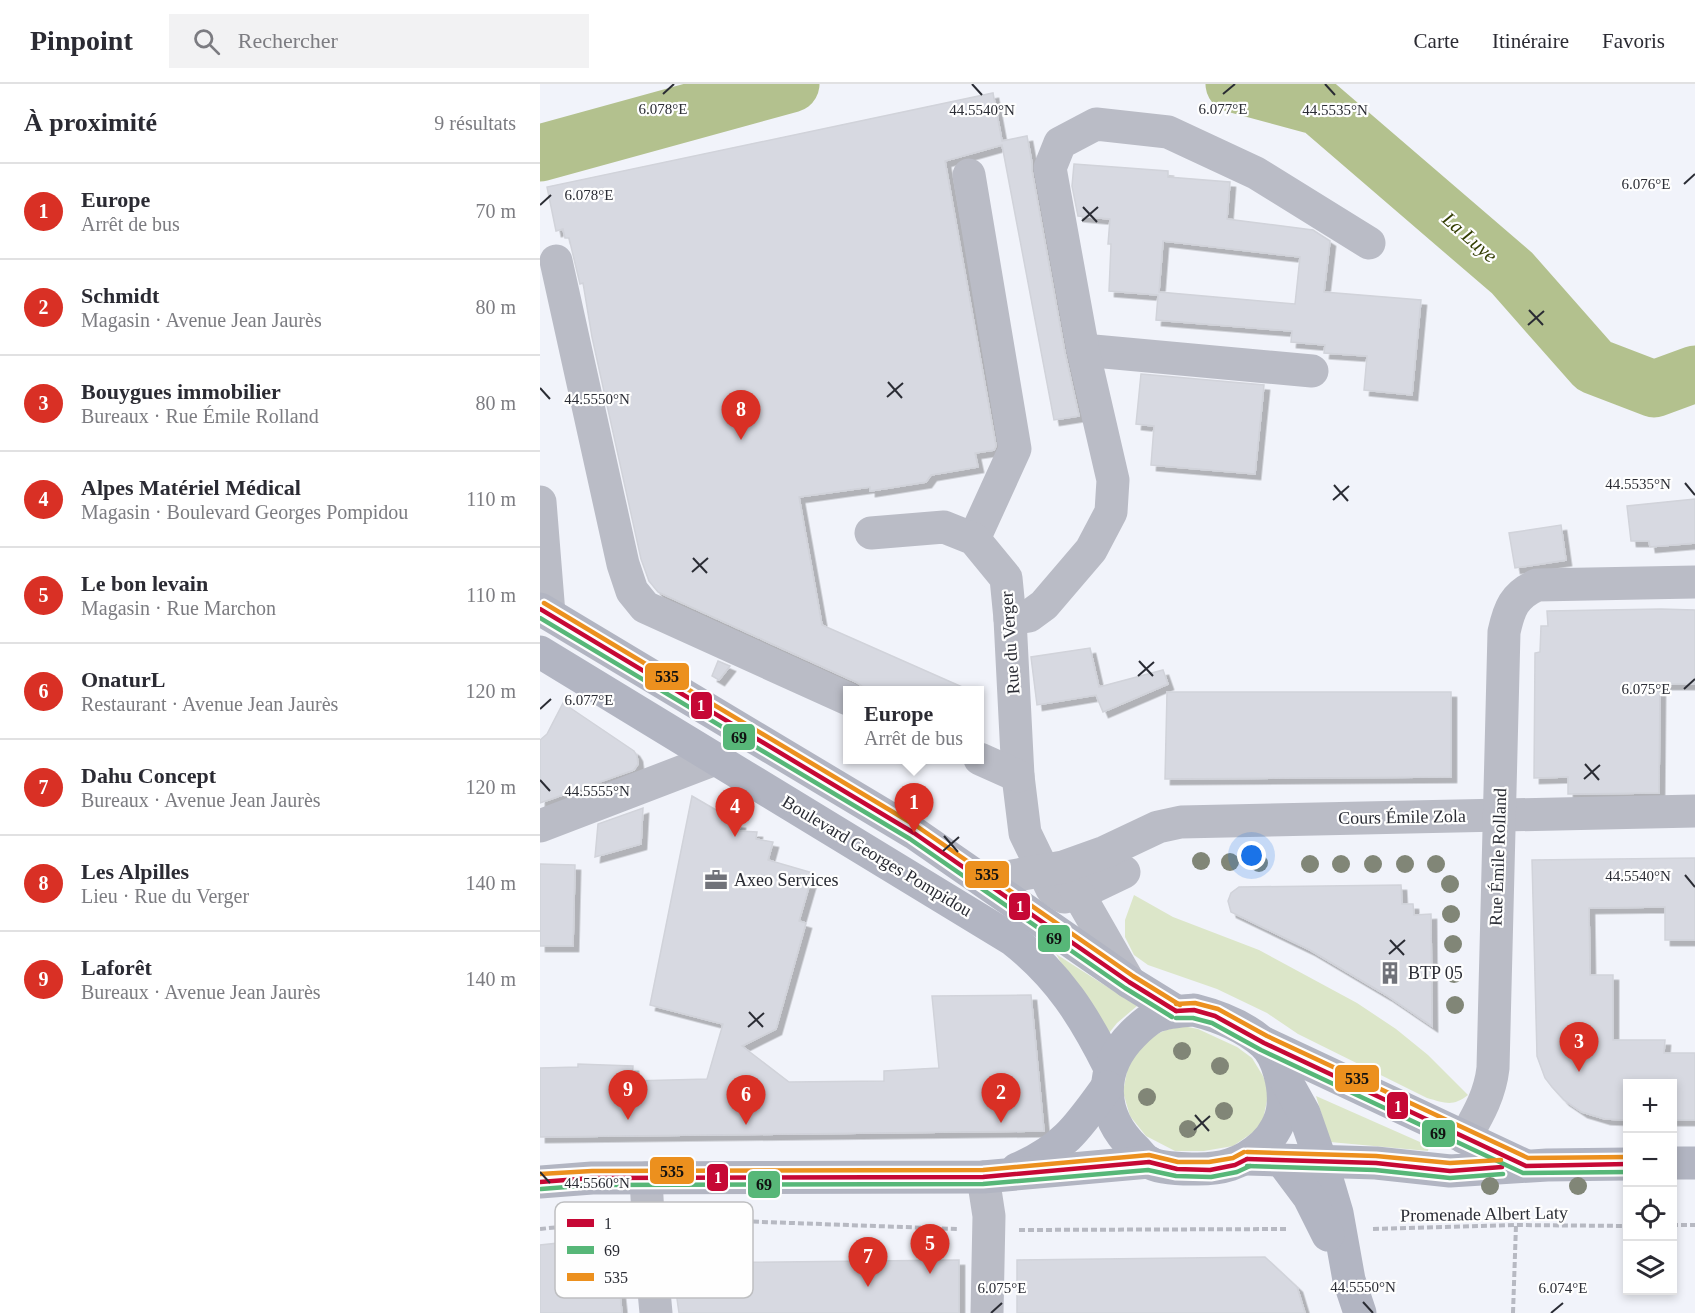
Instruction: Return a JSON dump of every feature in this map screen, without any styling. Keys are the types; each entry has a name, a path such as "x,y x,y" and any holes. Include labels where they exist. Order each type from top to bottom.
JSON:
{"main road":[{"name":"Boulevard Georges Pompidou","path":"544,612 914,833 1129,982 1176,1011"},
{"name":"Boulevard Georges Pompidou","path":"540,652 1022,946 1064,989 1108,1077"},
{"path":"992,1177 1037,1161 1059,1146 1075,1130 1108,1077 1118,1051 1140,1027 1155,1017 1176,1011 1194,1010 1215,1016 1272,1057 1465,1137 1526,1166"},
{"path":"540,1182 592,1178 992,1177 1149,1162 1177,1169 1210,1170 1235,1165 1247,1159 1268,1141 1278,1125 1283,1106 1272,1057"},
{"path":"1272,1057 1304,1113 1321,1162 1339,1221 1349,1280"},
{"path":"1108,1077 1114,1123 1128,1143 1149,1162"},
{"path":"1247,1159 1376,1163 1450,1171 1526,1166 1623,1164"},
{"path":"1282,1161 1309,1197 1349,1280 1360,1313"},
{"path":"1339,1221 1352,1191 1376,1163"},
{"path":"1677,1163 1695,1163"}],"street":[{"path":"1010,620 1029,616 1044,605 1091,550 1111,512 1113,480 1083,350 1050,168 1060,143 1096,124 1168,132 1256,173 1369,243"},
{"path":"969,176 1015,449 974,539"},
{"path":"556,261 623,564 632,591 645,607 843,697"},
{"path":"1083,350 1312,371"},
{"path":"540,502 544,612"},
{"name":"Rue du Verger","path":"871,533 944,527 974,539 1006,578 1019,784 1025,833 1061,877"},
{"name":"Rue Émile Rolland","path":"1465,1137 1491,1086 1503,632 1507,616 1516,599 1526,590 1538,585 1695,582"},
{"path":"540,826 715,759"},
{"path":"984,762 1019,784 1061,877 1129,982"},
{"name":"Cours Émile Zola","path":"984,881 1061,877 1105,852 1158,827 1180,822 1695,811"},
{"path":"1111,953 1112,909 1124,872 1180,822"},
{"path":"984,881 1025,833"},
{"path":"1061,877 1124,872"},
{"path":"987,1313 988,1216 992,1177"},
{"path":"645,1178 646,1202"},
{"path":"655,1298 657,1313"}],"path":[{"name":"Promenade Albert Laty","path":"1339,1221 1623,1226"},
{"path":"1513,1313 1516,1225"},
{"path":"1677,1225 1695,1225"},
{"path":"540,1229 555,1227"}],"green space":[{"path":"1134,895 1173,917 1259,950 1357,1003 1396,1029 1428,1055 1468,1095 1453,1103 1427,1098 1298,1034 1267,1013 1217,989 1148,965 1134,955 1125,937 1125,920"},
{"path":"1056,954 1137,1006 1117,1023 1105,1038"},
{"path":"1183,1026 1198,1029 1237,1047 1252,1058 1263,1076 1269,1091 1263,1120 1255,1131 1233,1146 1204,1151 1175,1151 1146,1136 1130,1116 1123,1092 1129,1061 1144,1040 1166,1030"},
{"path":"1316,1096 1429,1146 1428,1151 1330,1142"}],"building":[{"path":"993,93 1002,141 1027,136 1065,353 1079,416 1054,420 1002,145 945,161 996,446 994,450 975,453 978,467 931,475 926,482 870,491 870,487 799,497 822,625 960,686 862,686 658,592 649,581 641,559 592,337 583,283 580,284 569,238 565,238 563,229 556,231 547,187"},
{"path":"1074,164 1168,171 1168,177 1230,182 1227,219 1313,230 1330,241 1324,292 1421,300 1412,395 1364,390 1367,356 1324,353 1325,345 1291,342 1292,331 1156,320 1158,295 1109,291 1110,219 1078,216 1072,186","holes":["1163,241 1300,257 1295,304 1159,292"]},
{"path":"1141,374 1264,385 1255,474 1151,465 1154,426 1136,424"},
{"path":"1695,499 1695,543 1650,547 1649,541 1631,541 1627,506"},
{"path":"1561,525 1566,560 1515,568 1509,533"},
{"path":"1695,610 1695,684 1660,684 1659,793 1568,794 1568,777 1534,778 1535,653 1540,652 1541,626 1548,626 1547,611"},
{"path":"1090,648 1099,687 1163,670 1168,684 1103,712 1096,695 1037,705 1031,657"},
{"path":"718,661 730,666 719,680 712,676"},
{"path":"1167,692 1451,692 1451,777 1165,779"},
{"path":"563,703 634,751 638,764 634,770 540,803 540,740 547,734"},
{"path":"692,796 723,814 722,821 740,823 739,831 757,832 756,839 773,842 768,860 813,873 799,921 806,923 776,1029 742,1046 789,1082 884,1081 884,1071 939,1068 932,996 1031,995 1044,1131 540,1137 540,1068 578,1067 578,1064 633,1066 632,1081 707,1079 723,1024 650,1005"},
{"path":"643,808 641,844 595,857 598,824"},
{"path":"1695,858 1695,940 1665,940 1665,907 1589,908 1590,975 1613,975 1613,1040 1665,1040 1664,1053 1695,1053 1695,1120 1677,1120 1677,1079 1623,1079 1623,1120 1605,1119 1582,1112 1564,1100 1545,1078 1537,1056 1532,860"},
{"path":"540,864 575,865 573,946 540,946"},
{"name":"BTP 05","path":"1401,885 1402,904 1413,904 1414,915 1431,914 1432,1026 1386,995 1310,950 1231,912 1228,901 1231,893 1239,887"},
{"path":"555,1243 555,1298 620,1298 622,1313 540,1313 540,1245"},
{"path":"1265,1257 1297,1287 1305,1313 1017,1313 1017,1260"},
{"path":"959,1260 959,1313 679,1313 677,1298 753,1298 753,1262"}],"waterway":[{"name":"La Luye","path":"540,153 791,84"},
{"name":"La Luye","path":"1234,84 1319,107 1512,273 1594,366 1654,389 1695,374"}],"transit line":[{"name":"535","path":"544,603 918,827 1133,976 1180,1005"},
{"name":"1","path":"540,609 914,833 1129,982 1176,1011"},
{"name":"69","path":"540,618 910,839 1125,988 1172,1017"},
{"name":"535","path":"1176,1004 1195,1003 1218,1009 1267,1036 1528,1158 1623,1157"},
{"name":"1","path":"1176,1011 1194,1010 1215,1016 1264,1043 1526,1166 1623,1164"},
{"name":"69","path":"1176,1018 1193,1018 1212,1023 1261,1050 1523,1173 1623,1172"},
{"name":"535","path":"540,1174 592,1171 983,1170 1149,1155 1178,1162 1209,1162 1233,1158 1244,1152"},
{"name":"535","path":"1247,1152 1376,1156 1450,1163 1501,1160"},
{"name":"1","path":"1247,1159 1376,1163 1450,1171 1502,1167"},
{"name":"1","path":"540,1182 592,1178 983,1177 1149,1162 1177,1169 1210,1170 1235,1165 1247,1159"},
{"name":"69","path":"1247,1166 1375,1170 1450,1178 1503,1174"},
{"name":"69","path":"541,1189 592,1185 983,1184 1148,1170 1176,1176 1211,1177 1237,1172 1250,1166"}],"place":[{"name":"Les Alpilles","path":"741,440"},
{"name":"Europe","path":"914,833"},
{"name":"Alpes Matériel Médical","path":"735,837"},
{"name":"Axeo Services","path":"716,880"},
{"name":"BTP 05","path":"1390,973"},
{"name":"Bouygues immobilier","path":"1579,1072"},
{"name":"Laforêt","path":"628,1120"},
{"name":"Schmidt","path":"1001,1123"},
{"name":"OnaturL","path":"746,1125"},
{"name":"Le bon levain","path":"930,1274"},
{"name":"Dahu Concept","path":"868,1287"}]}
